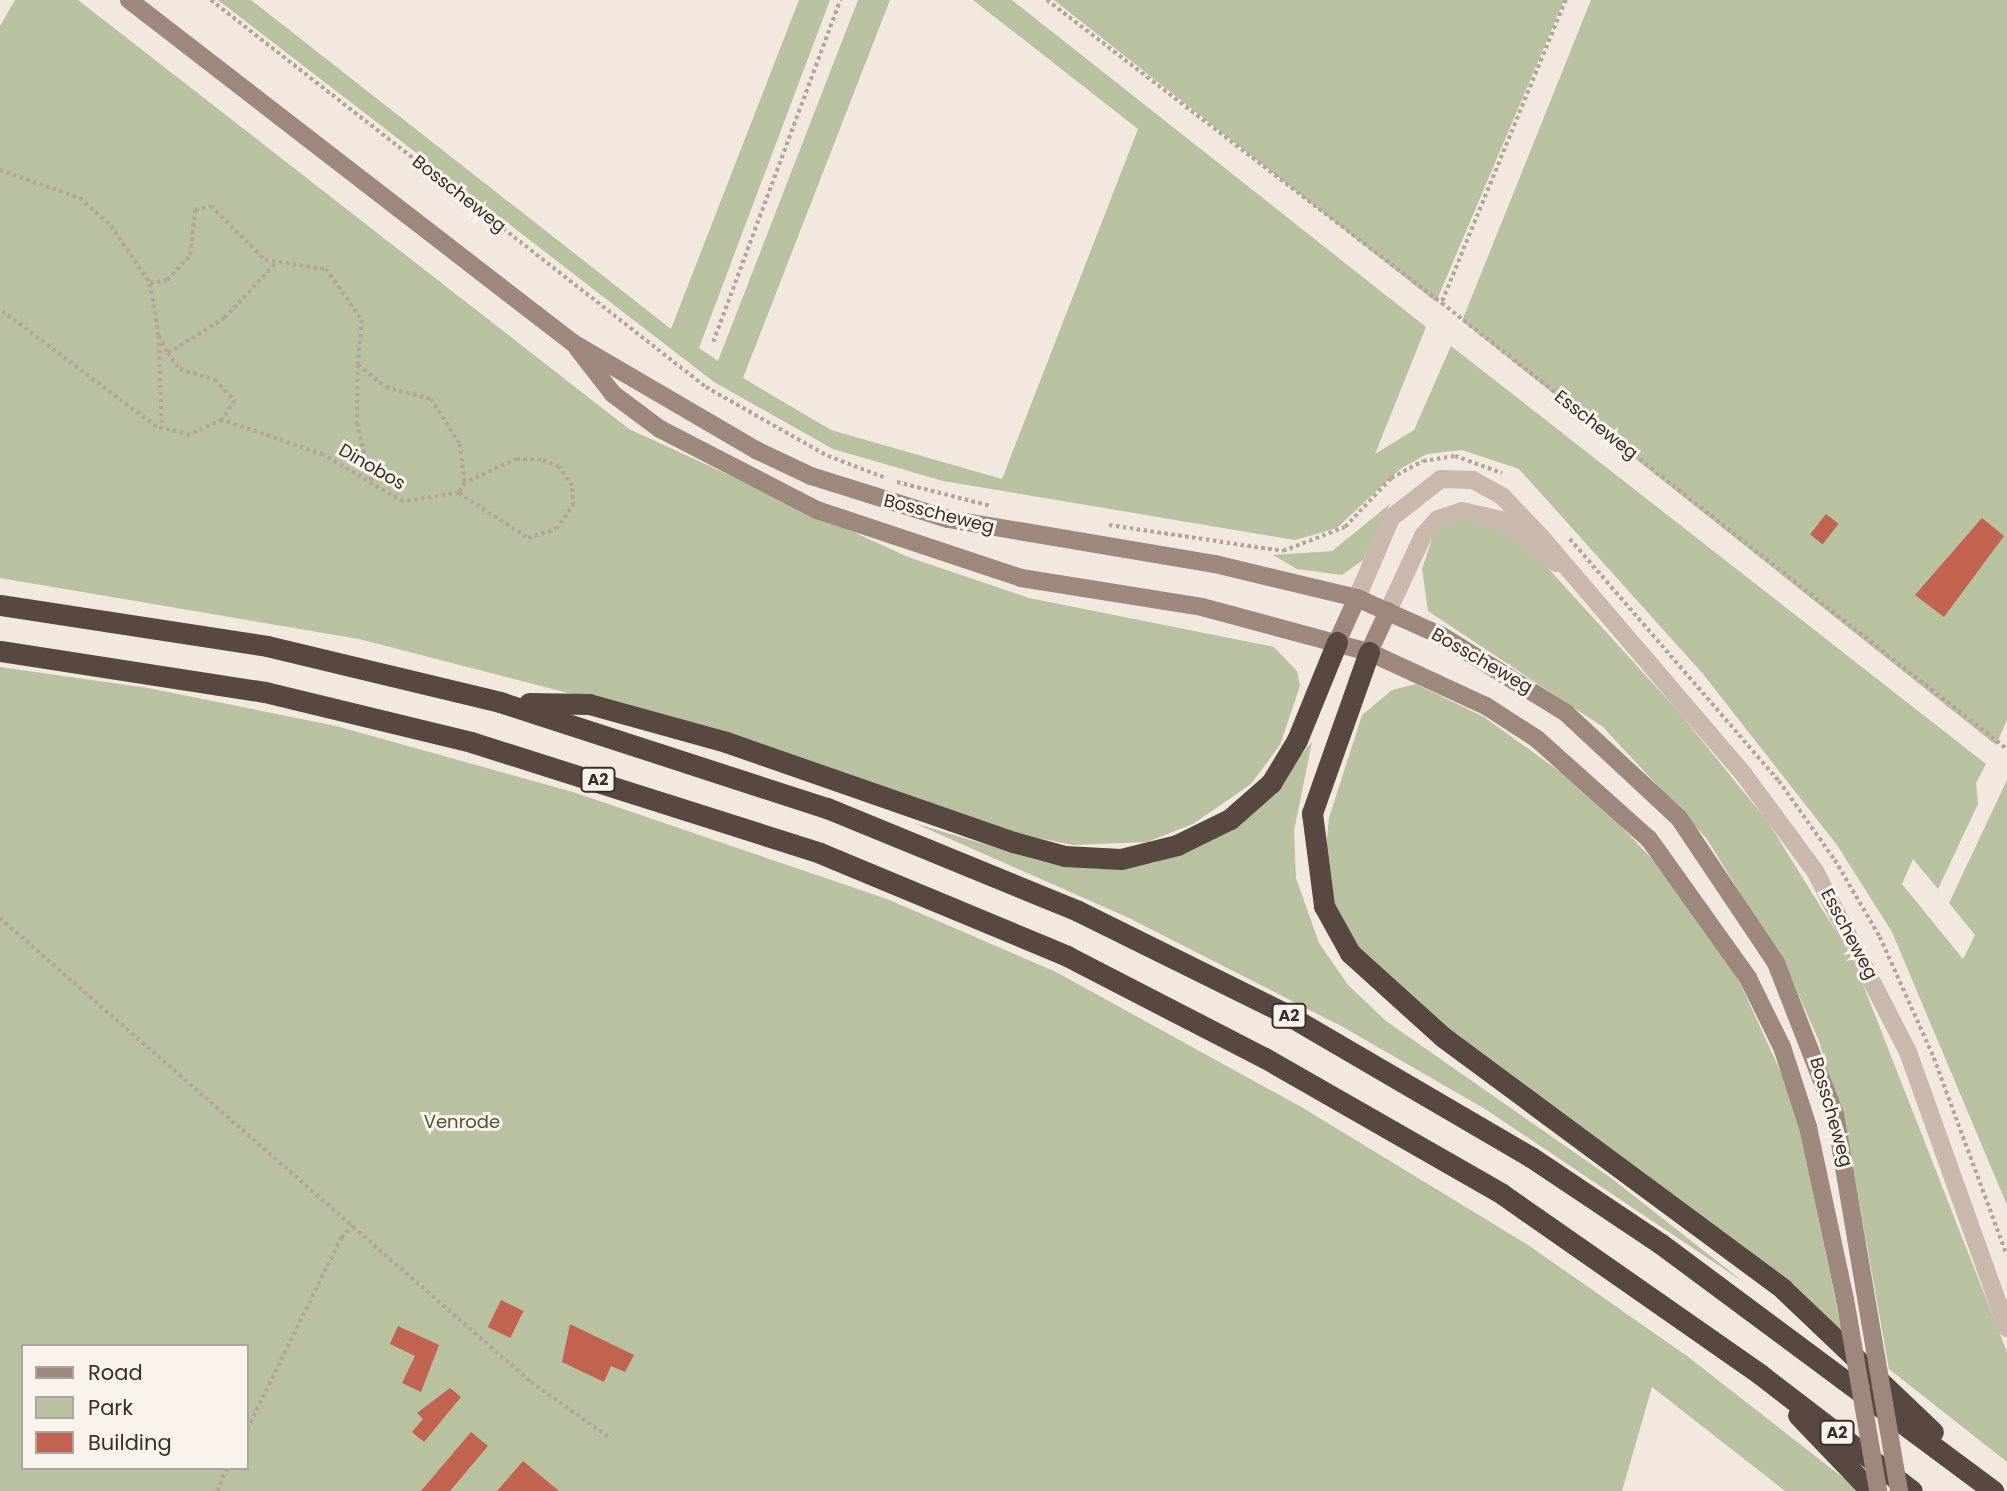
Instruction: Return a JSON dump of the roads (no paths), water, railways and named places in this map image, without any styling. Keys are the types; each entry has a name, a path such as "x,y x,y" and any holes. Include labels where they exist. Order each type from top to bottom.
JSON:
{"highway":[{"name":"A2","path":"0,605 267,646 500,702 673,754 890,833 1078,911 1286,1014 1460,1114 1661,1244 1994,1491"},
{"name":"A2","path":"500,702 589,704 726,743 1013,842 1065,856 1121,859 1177,845 1230,819 1271,783 1297,740 1337,642"},
{"name":"A2","path":"0,651 265,692 471,742 832,858 1067,956 1424,1146 1761,1375 1912,1491"},
{"name":"A2","path":"1369,652 1312,813 1324,906 1350,953 1443,1037 1783,1289 1994,1491"},
{"name":"A2","path":"1761,1375 1871,1491"}],"main road":[{"name":"Bosscheweg","path":"129,0 573,343 756,450 887,502 1039,537 1215,564 1357,598 1388,611 1506,672 1566,713 1635,772 1736,895 1776,963 1835,1114 1899,1491"},
{"name":"Bosscheweg","path":"573,343 613,394 660,429 881,536 1021,578 1202,607 1369,652 1486,706 1590,780 1649,839 1709,915 1782,1047 1825,1191 1878,1491"},
{"path":"1337,642 1357,598"},
{"path":"1369,652 1388,611"}],"street":[{"name":"Esscheweg","path":"1357,598 1391,518 1441,479 1473,480 1502,496 1742,772 1815,871 1908,1052 2007,1328"},
{"name":"Esscheweg","path":"1388,611 1423,536 1438,519 1462,510 1501,520 1562,567"}],"park label":[{"name":"Venrode","path":"462,1122"}]}
